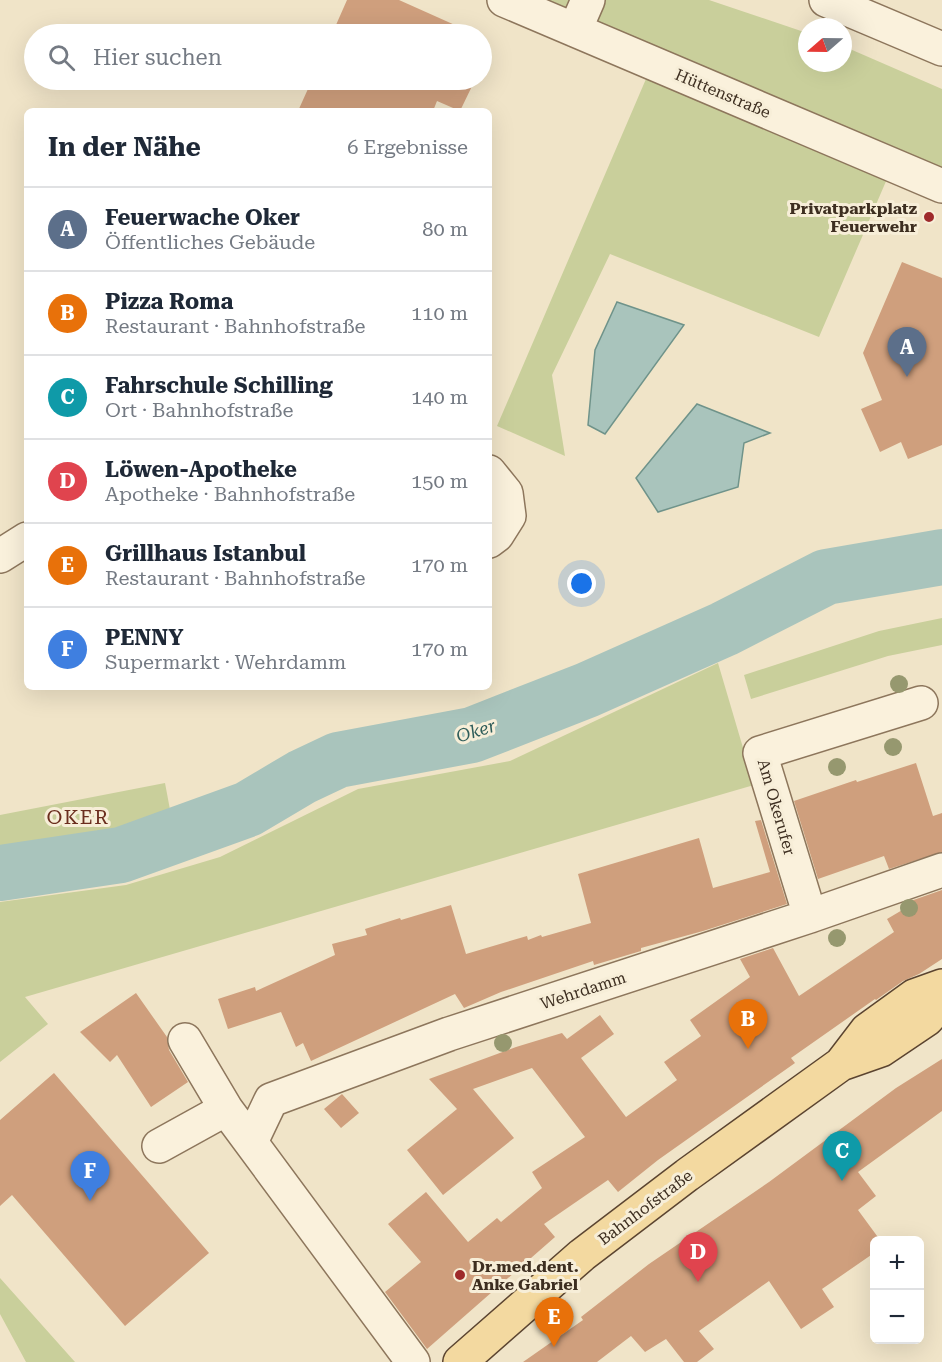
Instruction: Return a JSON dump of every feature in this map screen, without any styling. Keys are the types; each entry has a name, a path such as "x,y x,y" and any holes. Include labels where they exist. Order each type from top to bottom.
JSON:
{"main road":[{"name":"Bahnhofstraße","path":"841,1064 867,1030 915,996 942,986"},
{"name":"Bahnhofstraße","path":"460,1362 582,1255 687,1174 841,1064 880,1050 927,1019 942,1003"}],"street":[{"name":"Hüttenstraße","path":"504,0 942,186"},
{"path":"575,30 588,0"},
{"path":"838,3 942,49"},
{"path":"492,476 506,493 509,516 492,539"},
{"path":"0,556 24,541"},
{"name":"Am Okerufer","path":"810,916 760,753 921,703"},
{"name":"Wehrdamm","path":"251,1142 271,1100 449,1034 810,916 942,870"},
{"path":"185,1040 226,1109 414,1362"},
{"path":"159,1146 226,1109"}],"green space":[{"path":"541,0 709,0 798,30 798,72 852,72 852,50 942,89 942,186 893,165 819,337 610,254 552,375 565,456 497,426 658,51"},
{"path":"942,618 942,645 888,656 751,699 744,675 879,631"},
{"path":"718,663 754,785 25,997 48,1024 0,1062 0,902 126,885 220,857 358,789 510,761"},
{"path":"165,783 171,815 123,833 0,857 0,815"},
{"path":"0,1278 75,1362 26,1362 0,1314"}],"water":[{"path":"617,302 684,325 605,434 588,425 595,350"},
{"path":"697,404 770,433 744,443 738,487 658,512 636,478"}],"building":[{"path":"347,0 399,0 453,24 336,24"},
{"path":"307,90 470,90 461,108 453,108 437,101 434,108 299,108"},
{"path":"902,262 942,278 942,445 908,459 901,442 880,452 861,409 882,400 863,353"},
{"path":"916,763 933,816 942,813 942,852 889,869 884,856 818,879 794,801"},
{"path":"761,820 787,904 641,948 641,951 594,965 593,961 501,992 464,1008 455,994 311,1061 303,1043 296,1047 281,1012 228,1029 218,999 255,987 256,991 335,955 332,944 367,935 365,929 400,918 401,920 451,905 466,954 527,936 528,940 591,923 578,874 699,838 713,888 770,872 755,821"},
{"path":"942,890 942,959 875,999 791,1058 795,1063 658,1160 618,1192 608,1180 544,1224 555,1237 427,1349 385,1292 421,1262 388,1224 426,1192 468,1242 497,1218 501,1222 542,1188 532,1172 585,1137 532,1068 473,1089 514,1138 443,1195 407,1150 457,1109 429,1079 516,1047 562,1033 567,1039 600,1015 614,1034 581,1058 626,1117 677,1080 664,1062 701,1036 690,1020 750,977 740,959 773,948 799,996 894,932 887,919 904,909 902,904"},
{"path":"136,993 167,1037 169,1050 188,1082 151,1107 117,1055 110,1062 80,1032"},
{"path":"942,1059 942,1111 858,1172 876,1196 858,1210 877,1236 870,1236 870,1256 822,1289 834,1307 801,1329 769,1281 699,1331 714,1349 697,1362 684,1362 666,1339 645,1352 631,1336 597,1362 523,1362 583,1320 581,1317 649,1264 769,1182 896,1088"},
{"path":"54,1073 209,1253 125,1326 12,1195 0,1206 0,1120"},
{"path":"342,1094 359,1113 341,1128 324,1109"}],"waterway":[{"name":"Oker","path":"0,873 121,855 248,809 302,777 338,760 472,735 587,690 724,629 826,577 942,557"}],"place":[{"name":"Privatparkplatz Feuerwehr","path":"929,217"},
{"name":"Feuerwache Oker","path":"907,377"},
{"name":"Pizza Roma","path":"748,1049"},
{"name":"Fahrschule Schilling","path":"842,1181"},
{"name":"PENNY","path":"90,1201"},
{"name":"Dr.med.dent. Anke Gabriel","path":"460,1275"},
{"name":"Löwen-Apotheke","path":"698,1282"},
{"name":"Grillhaus Istanbul","path":"554,1347"}],"district":[{"name":"OKER","path":"78,817"}]}
